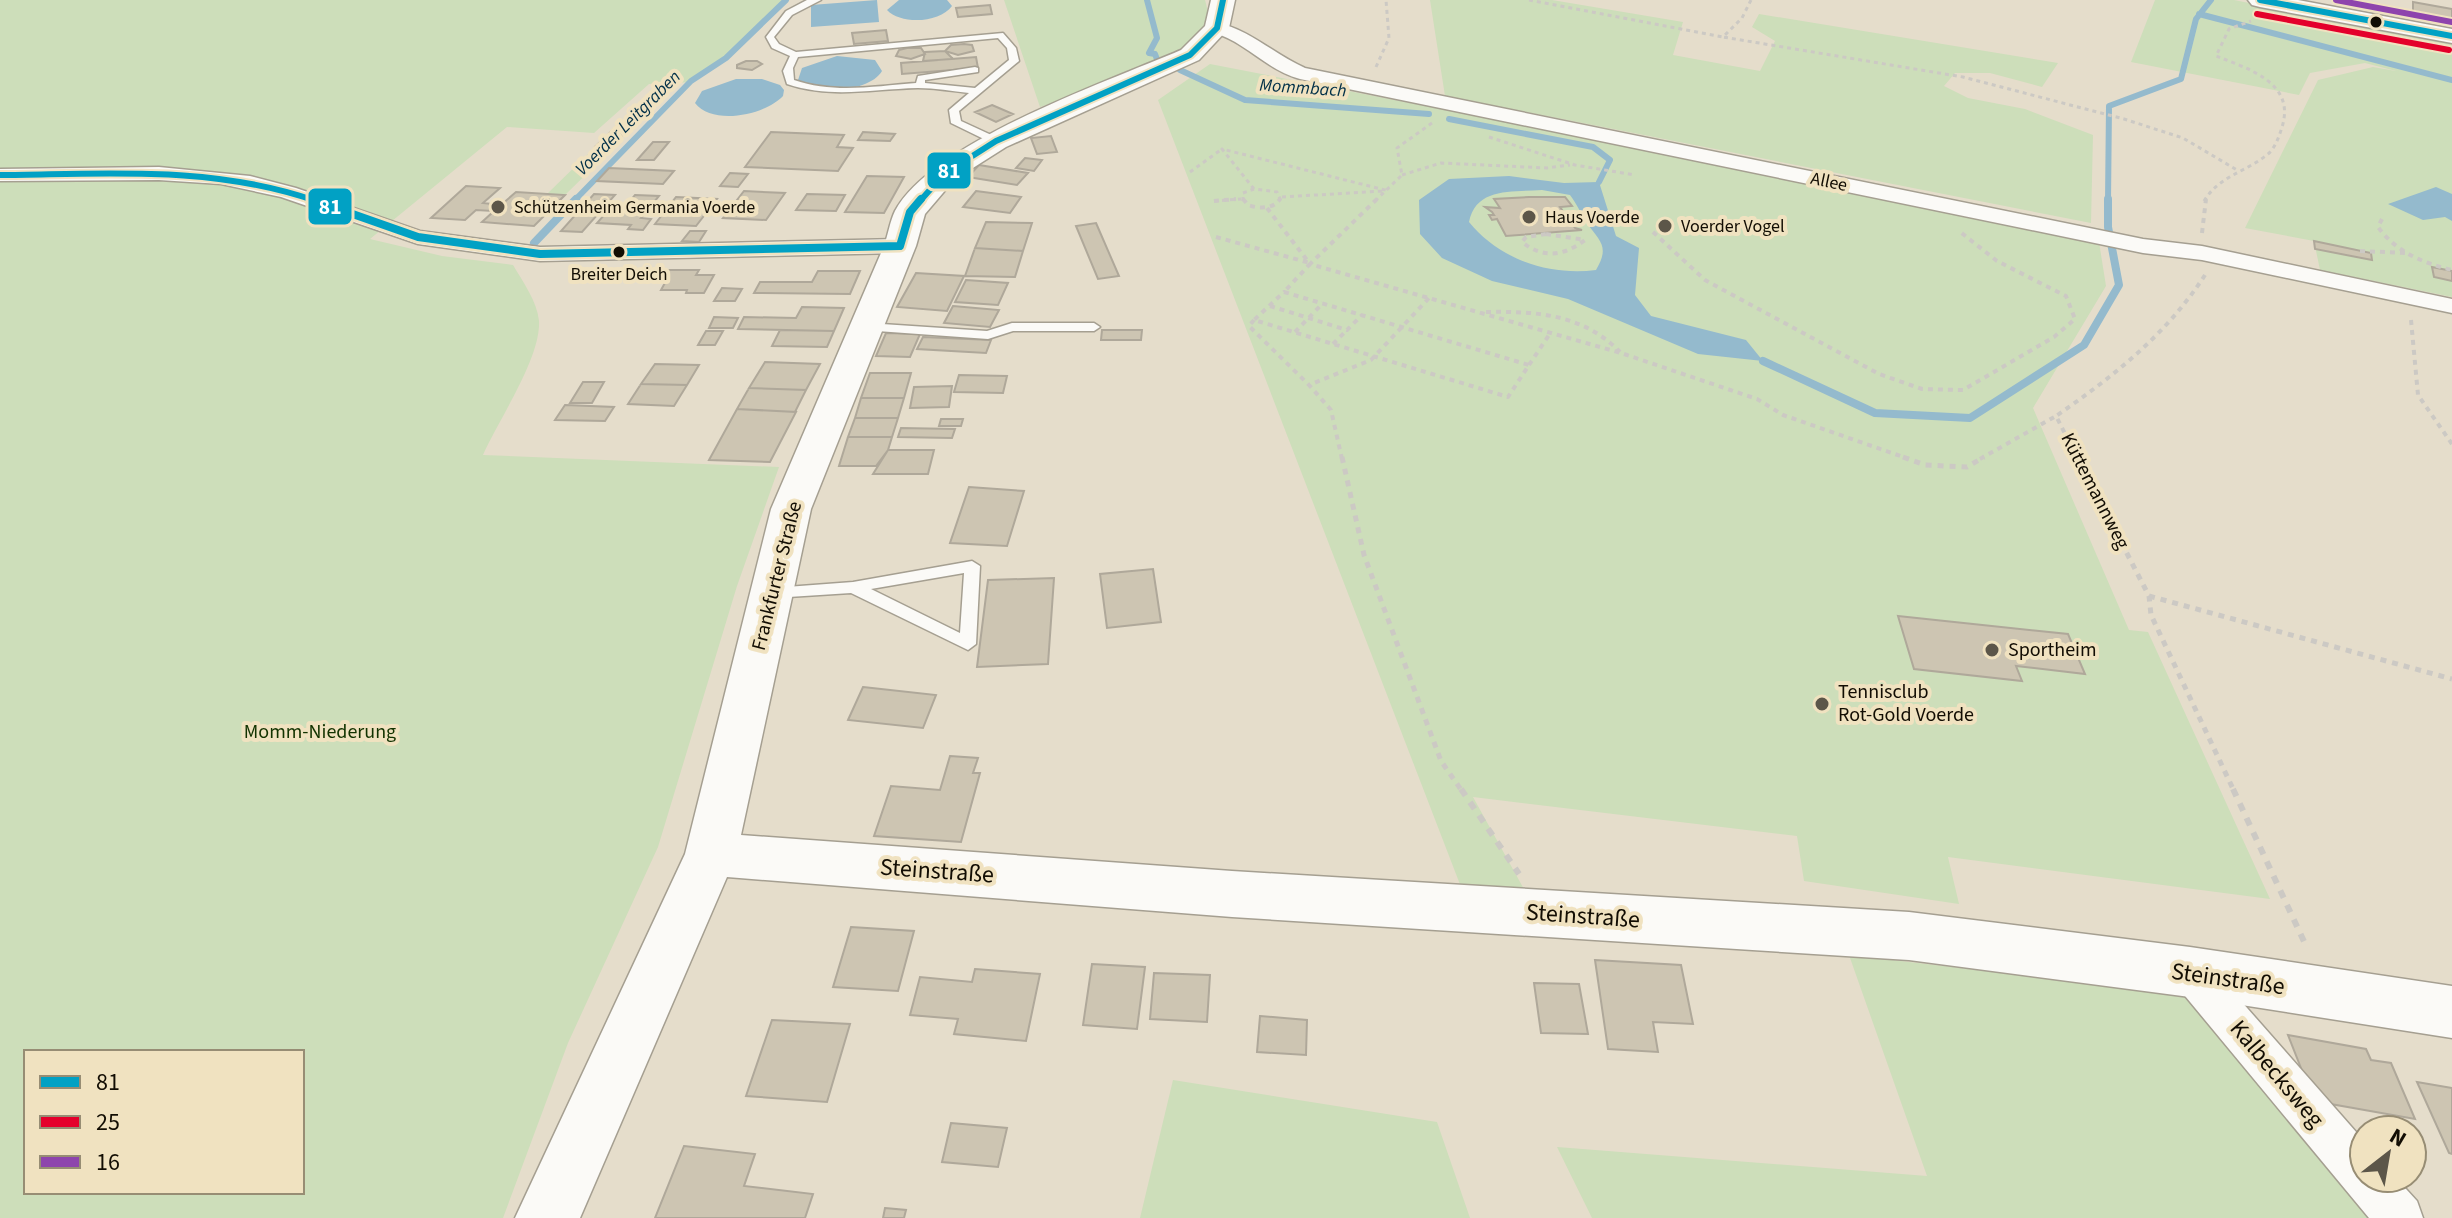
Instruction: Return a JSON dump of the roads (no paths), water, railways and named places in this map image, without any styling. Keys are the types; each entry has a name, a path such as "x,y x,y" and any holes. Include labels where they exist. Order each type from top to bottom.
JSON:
{"main road":[{"path":"1217,28 1223,0"},
{"path":"2258,10 2452,36"},
{"name":"Frankfurter Straße","path":"547,1218 711,854 791,509 900,246 910,212 944,174 996,141 1190,55 1217,28"},
{"name":"Steinstraße","path":"711,854 1232,894 1909,936 2190,972 2452,1012"}],"street":[{"name":"Allee","path":"1217,28 1231,31 1271,60 1300,73 1361,87 2143,246 2202,253 2452,306"},
{"path":"0,175 179,175 248,182 293,192 403,233 481,249 540,254 900,246"},
{"name":"Kalbecksweg","path":"2190,972 2348,1157"},
{"name":"Kalbecksweg","path":"2380,1194 2400,1218"}],"lane":[{"path":"817,0 793,9 770,37 775,46 795,55 1000,35 1011,48 1014,61 954,110 956,123 996,141"},
{"path":"795,55 789,63 787,76 790,82 808,90 831,92 920,85 977,91"},
{"path":"920,85 921,78 975,70"},
{"path":"867,327 988,335 1012,327 1094,327"},
{"path":"772,593 853,587 972,566 968,644 853,587"}],"water":[{"path":"877,0 879,22 811,27 811,5"},
{"path":"899,0 947,0 952,6 939,16 911,20 887,10"},
{"path":"837,56 875,60 882,71 866,84 842,89 817,88 798,80 802,68"},
{"path":"736,79 762,79 780,85 784,90 783,96 764,108 739,115 714,114 695,103 702,91"},
{"path":"1509,176 1564,183 1599,182 1616,236 1639,248 1635,295 1651,316 1746,340 1763,361 1698,354 1568,299 1492,281 1442,258 1420,234 1419,200 1449,179","holes":["1542,190 1570,195 1602,245 1596,270 1560,270 1526,262 1495,246 1469,222 1479,203 1497,194"]},
{"path":"2436,187 2452,194 2452,221 2445,217 2423,220 2388,204"}],"waterway":[{"name":"Voerder Leitgraben","path":"574,201 691,81 726,58 786,0"},
{"name":"Mommbach","path":"1147,0 1157,38 1149,53 1155,54 1158,62"},
{"path":"2200,14 2211,0"},
{"path":"2108,201 2109,106 2181,79 2200,14"},
{"path":"2200,14 2452,80"},
{"name":"Mommbach","path":"1180,70 1245,100 1429,114"},
{"name":"Mommbach","path":"1449,119 1593,147 1610,160 1599,182"},
{"name":"Voerder Leitgraben","path":"534,243 576,199"},
{"path":"1763,361 1875,413 1970,418 2084,345 2119,285 2108,227 2108,201"}],"place":[{"name":"Schützenheim Germania Voerde","path":"498,207"},
{"name":"Haus Voerde","path":"1529,217"},
{"name":"Voerder Vogel","path":"1665,226"},
{"name":"Breiter Deich","path":"619,252"},
{"name":"Sportheim","path":"1992,650"},
{"name":"Tennisclub Rot-Gold Voerde","path":"1822,704"}],"park label":[{"name":"Momm-Niederung","path":"320,732"}]}
